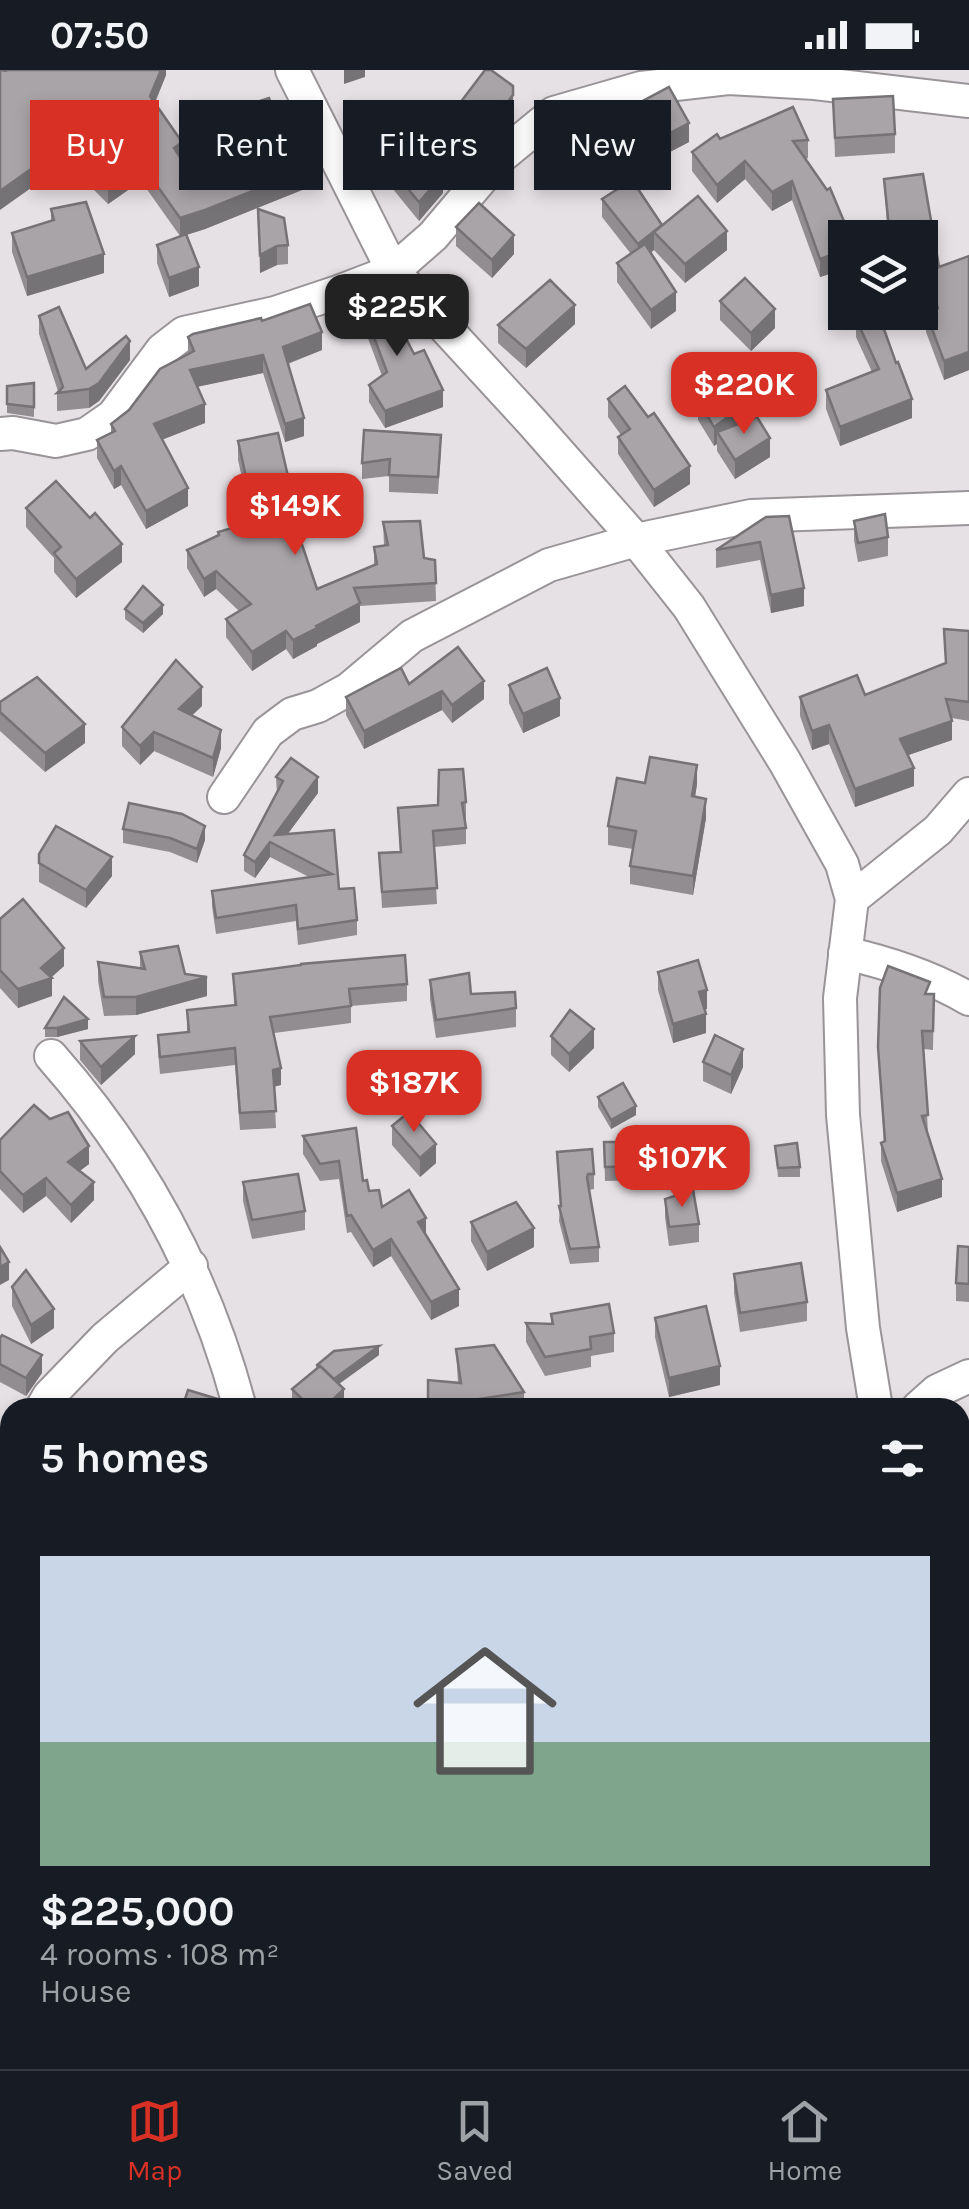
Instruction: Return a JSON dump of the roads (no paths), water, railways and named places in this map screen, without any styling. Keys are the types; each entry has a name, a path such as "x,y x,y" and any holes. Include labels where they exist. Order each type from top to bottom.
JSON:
{"street":[{"path":"292,70 393,271 531,420 636,540 688,607 785,762 842,864 852,899 840,998 842,1115 863,1328 874,1398"},
{"path":"0,434 56,441 86,434 113,416 162,350 184,334 275,313 393,271 433,236 500,158 554,113 641,88 728,78 819,76 969,101"},
{"path":"224,798 268,732 292,714 318,706 349,689 412,636 548,566 636,540 751,516 969,508"},
{"path":"852,899 938,830 969,794"},
{"path":"846,953 890,963 969,999"},
{"path":"51,1056 131,1161 190,1266 237,1398"},
{"path":"48,1398 105,1338 190,1266"},
{"path":"929,1398 969,1376"}]}
